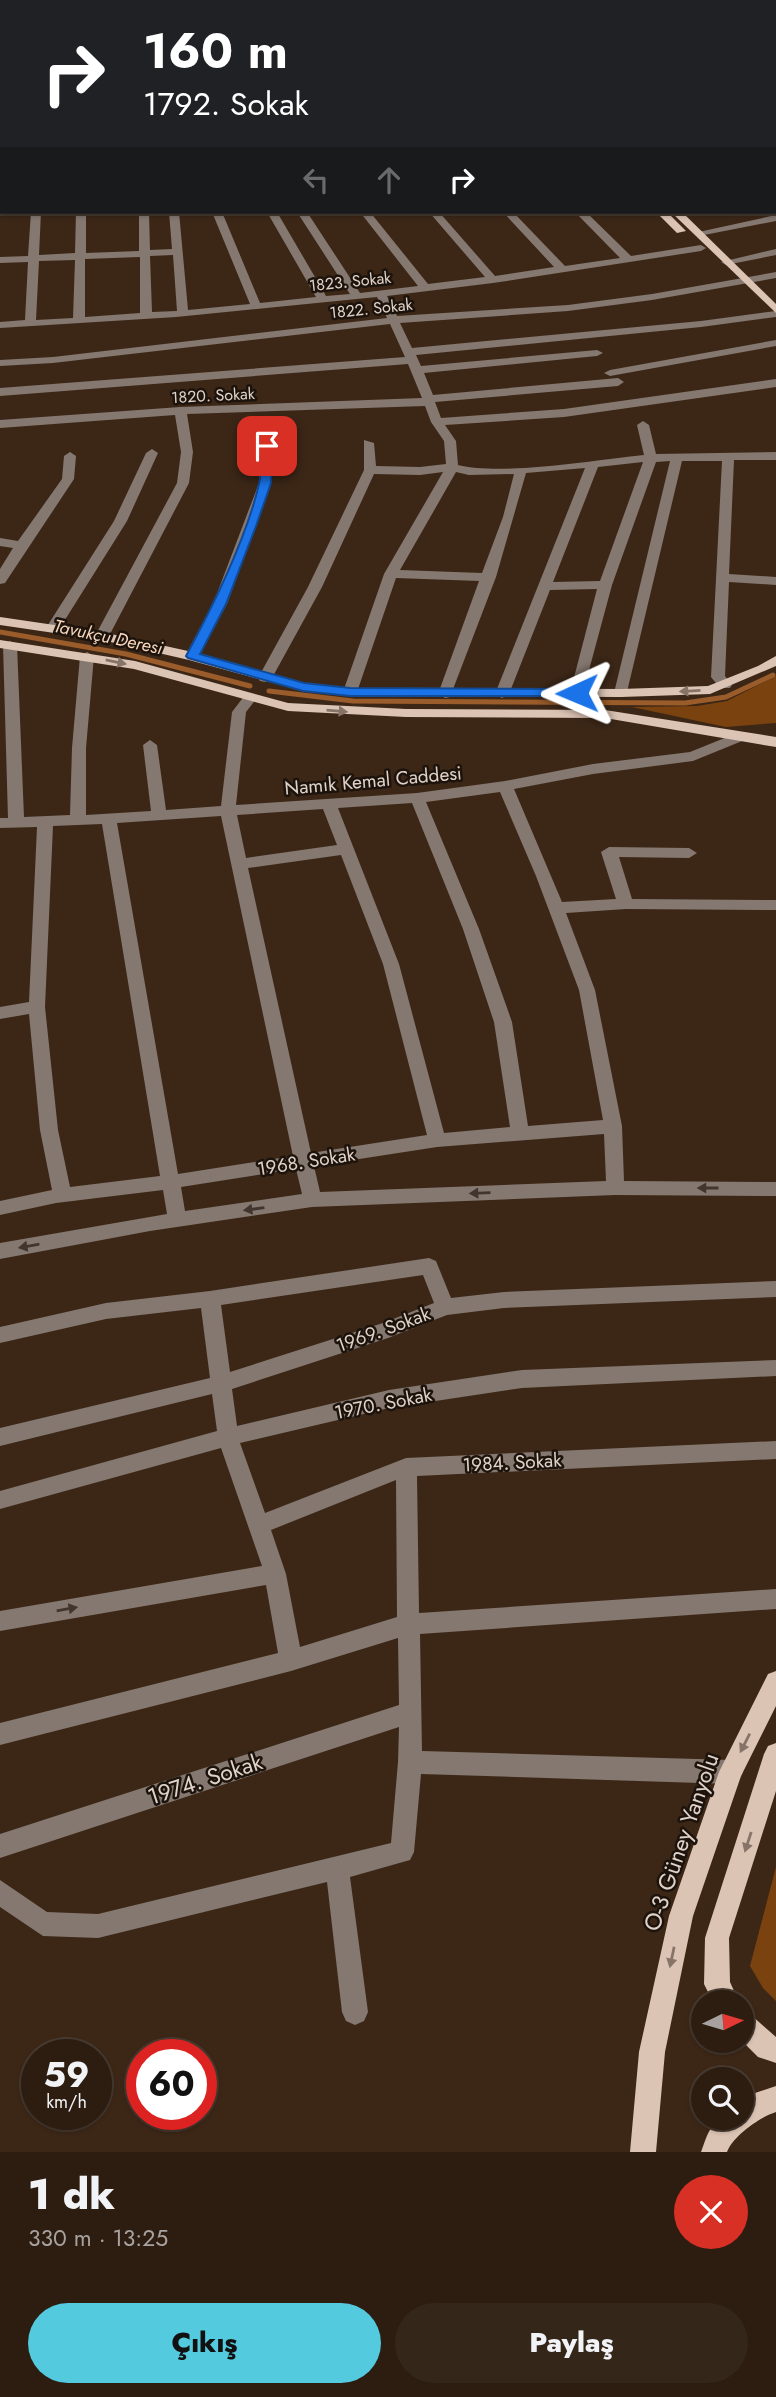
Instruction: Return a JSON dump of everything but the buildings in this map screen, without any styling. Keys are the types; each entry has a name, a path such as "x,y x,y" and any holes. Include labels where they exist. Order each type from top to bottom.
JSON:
{"main road":[{"path":"663,214 701,248 724,260"},
{"path":"678,214 776,312"},
{"path":"0,621 102,636 192,656 303,687 350,692 621,694 710,690 776,661"},
{"path":"5,644 87,656 185,678 288,707 351,712 606,714 776,741"},
{"path":"742,736 776,732"},
{"name":"O-3 Güney Yanyolu","path":"643,2152 652,2052 681,1916 731,1772 776,1682"},
{"path":"720,1990 717,1984 717,1938 776,1754"},
{"path":"754,2036 767,2048 776,2050"},
{"path":"754,2107 776,2099"},
{"path":"714,2152 720,2136 727,2130"}],"street":[{"path":"30,323 36,214"},
{"path":"79,320 81,214"},
{"path":"144,214 146,314"},
{"path":"174,214 183,312"},
{"path":"218,214 256,306"},
{"path":"273,214 323,300"},
{"path":"303,214 357,297"},
{"path":"367,214 426,289"},
{"path":"436,214 493,280"},
{"path":"510,214 563,270"},
{"path":"582,214 629,260"},
{"path":"699,233 776,218"},
{"name":"1823. Sokak","path":"0,325 357,297 493,280 701,248"},
{"path":"0,260 178,252"},
{"path":"724,260 776,252"},
{"name":"1822. Sokak","path":"0,364 64,359 394,320 577,322 776,275"},
{"path":"350,692 391,574 452,467 450,441 437,422 382,294"},
{"path":"0,364 2,392 211,379 303,368 412,361 577,322 776,312"},
{"path":"577,322 634,403"},
{"path":"412,361 530,375 614,377 776,343"},
{"path":"530,375 597,353"},
{"name":"1820. Sokak","path":"0,424 180,411 427,400 462,396 530,375"},
{"path":"437,422 564,413 776,383"},
{"path":"462,396 471,419"},
{"path":"102,636 183,483 187,452 180,411"},
{"path":"577,693 605,585 651,458 643,425"},
{"path":"265,678 315,587 370,470 368,443"},
{"path":"192,656 220,604 250,526 265,483 267,446"},
{"path":"53,628 100,557 141,484 152,453"},
{"path":"370,470 420,471 452,467 469,471 521,470 651,458 776,456"},
{"path":"0,580 21,545 68,479 70,457"},
{"path":"621,694 677,457"},
{"path":"725,685 718,677 728,457"},
{"path":"502,694 592,465"},
{"path":"445,694 509,517 521,470"},
{"path":"0,542 21,545"},
{"path":"391,574 488,577"},
{"path":"722,578 776,581"},
{"path":"545,586 605,585"},
{"path":"5,644 16,822"},
{"path":"78,820 79,748 87,656"},
{"path":"250,698 239,712 228,811 312,1200"},
{"name":"Namık Kemal Caddesi","path":"0,823 109,819 417,798 505,786 593,769 693,756 742,736"},
{"path":"150,745 159,816"},
{"path":"505,786 587,990 613,1126 615,1188"},
{"path":"417,798 471,929 503,1022 520,1133"},
{"path":"329,804 391,964 437,1140"},
{"path":"109,819 177,1220"},
{"path":"45,822 37,1007 49,1130 62,1195"},
{"path":"239,864 346,849"},
{"path":"626,904 609,852 689,853"},
{"path":"556,908 626,904 776,905"},
{"path":"0,1013 37,1007"},
{"name":"1968. Sokak","path":"0,1208 62,1195 170,1182 437,1140 613,1126"},
{"path":"0,1251 312,1200 615,1188 776,1188"},
{"path":"0,1335 106,1311 210,1299 429,1266 446,1307"},
{"name":"1969. Sokak","path":"0,1437 220,1384 388,1330 446,1307 504,1300 776,1289"},
{"path":"210,1299 228,1437 275,1574 291,1660"},
{"name":"1970. Sokak","path":"0,1500 228,1437 388,1399 522,1379 776,1368"},
{"name":"1984. Sokak","path":"260,1525 406,1467 776,1450"},
{"path":"0,1892 43,1924 98,1926 402,1852 410,1762 406,1467"},
{"path":"0,1620 275,1574"},
{"path":"0,1734 291,1660 408,1624 776,1599"},
{"name":"1974. Sokak","path":"0,1846 410,1712"},
{"path":"410,1762 731,1772"},
{"path":"337,1869 355,2012"}],"shaded area":[{"path":"776,676 776,723 726,727 632,707 697,706 727,701"},
{"path":"776,1867 776,2001 763,1988 750,1966"}],"waterway":[{"name":"Tavukçu Deresi","path":"0,632 126,654 250,686"},
{"name":"Tavukçu Deresi","path":"269,691 353,701 685,703 726,697 773,675"}],"route":[{"path":"267,446 265,483 250,526 220,604 192,656 303,687 350,692 577,693"}]}
